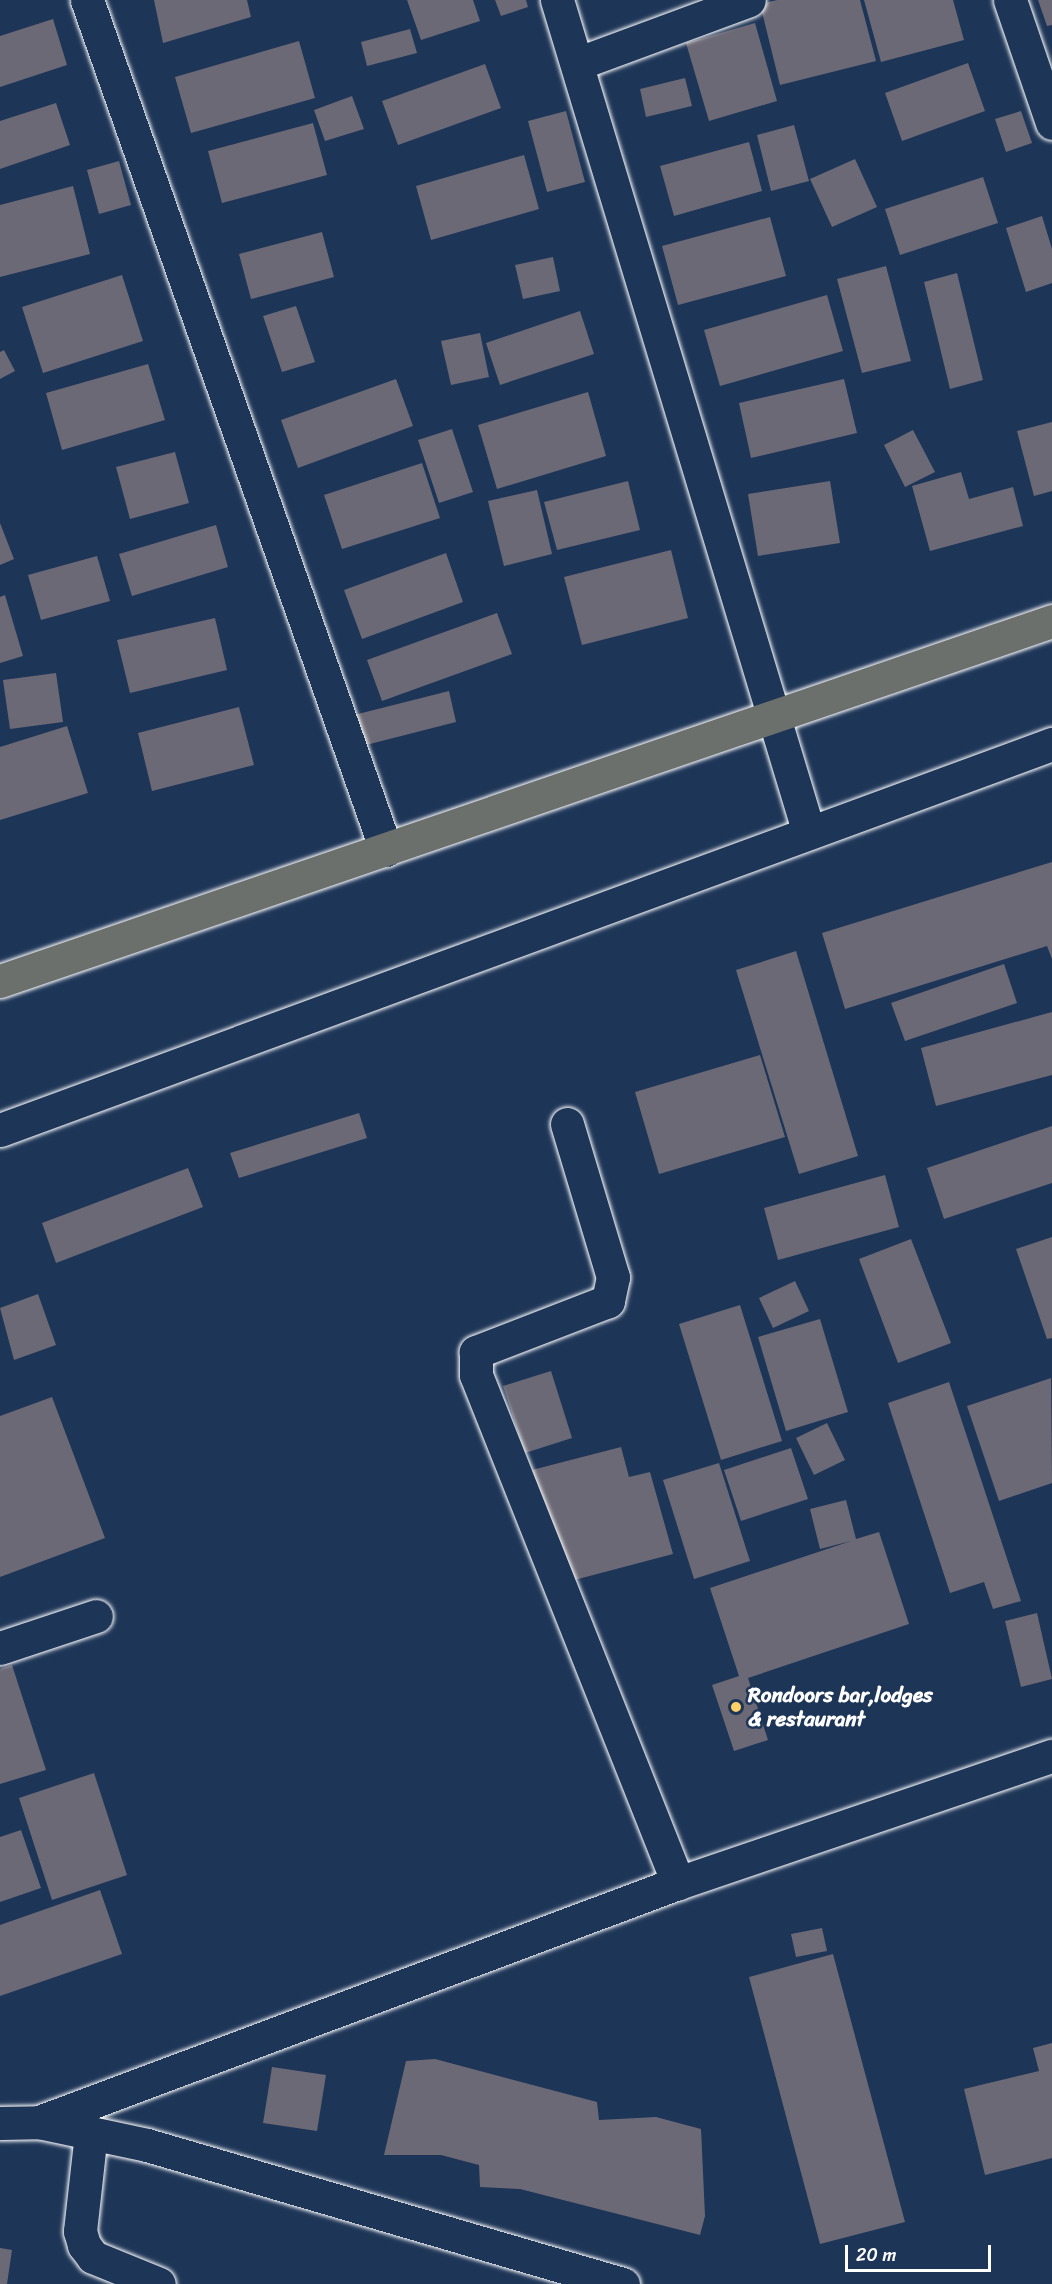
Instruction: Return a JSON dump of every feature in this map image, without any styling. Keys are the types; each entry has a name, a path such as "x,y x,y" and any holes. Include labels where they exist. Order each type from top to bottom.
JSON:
{"main road":[{"path":"0,981 1051,623"}],"street":[{"path":"87,0 386,850"},
{"path":"557,0 579,63 773,719 809,833"},
{"path":"579,63 749,0"},
{"path":"1011,0 1052,123"},
{"path":"0,1130 1052,744"},
{"path":"567,1124 613,1277 608,1301 476,1352 477,1375 678,1883"},
{"path":"0,1648 96,1616"},
{"path":"39,2122 678,1883 1052,1756"},
{"path":"0,2123 39,2122 91,2133 623,2284"},
{"path":"91,2133 80,2231 84,2245 93,2257 159,2284"}],"building":[{"path":"154,0 247,0 251,17 163,43"},
{"path":"407,0 473,0 480,21 421,40"},
{"path":"495,0 526,0 528,7 501,16"},
{"path":"777,0 860,0 876,61 780,85 760,4"},
{"path":"864,0 953,0 964,40 881,62"},
{"path":"1038,0 1052,0 1052,25 1047,26"},
{"path":"53,19 67,65 0,87 0,36"},
{"path":"755,23 777,101 709,121 686,43"},
{"path":"410,29 417,53 367,66 361,42"},
{"path":"299,41 315,98 191,133 175,77"},
{"path":"968,63 985,111 902,141 885,93"},
{"path":"485,64 501,108 398,145 382,101"},
{"path":"685,78 692,106 646,117 640,89"},
{"path":"352,96 364,129 325,141 314,110"},
{"path":"56,103 70,145 0,169 0,121"},
{"path":"566,111 585,182 547,192 528,121"},
{"path":"1021,111 1032,143 1006,152 995,119"},
{"path":"313,123 327,175 222,203 208,151"},
{"path":"794,125 809,181 771,191 757,135"},
{"path":"749,142 762,191 674,216 660,166"},
{"path":"524,155 539,209 431,240 416,186"},
{"path":"855,159 877,207 832,227 810,179"},
{"path":"119,161 131,205 99,214 87,170"},
{"path":"983,177 998,223 900,255 885,209"},
{"path":"73,186 90,254 0,277 0,205"},
{"path":"1042,216 1052,249 1052,283 1026,292 1006,228"},
{"path":"770,217 786,276 678,305 662,246"},
{"path":"322,232 334,277 251,299 239,254"},
{"path":"553,257 560,291 523,299 515,265"},
{"path":"886,266 911,361 862,373 837,279"},
{"path":"957,273 983,380 950,389 924,282"},
{"path":"122,275 143,341 43,373 22,307"},
{"path":"827,295 843,351 720,386 704,330"},
{"path":"296,306 315,362 282,372 263,316"},
{"path":"580,311 594,354 500,385 486,343"},
{"path":"480,333 489,377 451,385 441,341"},
{"path":"4,350 15,371 0,379 0,352"},
{"path":"148,364 165,420 62,450 46,393"},
{"path":"396,379 413,426 298,468 281,420"},
{"path":"844,379 857,433 751,458 739,403"},
{"path":"588,392 606,456 497,489 478,425"},
{"path":"1052,422 1052,491 1034,496 1017,431"},
{"path":"452,429 473,492 439,503 418,440"},
{"path":"913,430 935,472 905,487 884,445"},
{"path":"175,452 189,503 130,519 116,467"},
{"path":"422,463 440,518 342,549 324,495"},
{"path":"961,472 969,499 1013,487 1023,526 930,551 912,486"},
{"path":"628,481 640,530 557,550 544,502"},
{"path":"830,481 840,543 758,556 748,494"},
{"path":"537,490 552,554 504,566 488,501"},
{"path":"0,523 14,559 0,565"},
{"path":"216,525 228,567 132,596 119,554"},
{"path":"671,550 688,618 582,645 564,577"},
{"path":"446,553 463,602 362,639 344,590"},
{"path":"97,556 110,601 41,620 28,575"},
{"path":"5,595 23,656 0,663 0,597"},
{"path":"497,613 512,654 382,701 367,660"},
{"path":"215,618 227,670 130,693 117,640"},
{"path":"56,673 63,722 10,729 3,680"},
{"path":"449,691 456,722 362,746 354,715"},
{"path":"239,707 254,765 152,791 138,733"},
{"path":"67,726 88,793 0,820 0,747"},
{"path":"1052,862 1052,959 1047,946 845,1009 822,933"},
{"path":"796,951 858,1156 799,1174 736,970"},
{"path":"1004,964 1017,1003 905,1041 891,1003"},
{"path":"1052,1012 1052,1075 936,1106 921,1048"},
{"path":"760,1055 785,1137 659,1174 635,1092"},
{"path":"359,1113 367,1138 239,1178 230,1153"},
{"path":"1052,1126 1052,1183 944,1219 927,1168"},
{"path":"188,1168 203,1207 56,1263 42,1223"},
{"path":"885,1175 899,1227 778,1260 764,1208"},
{"path":"1052,1237 1052,1338 1047,1339 1016,1249"},
{"path":"911,1239 951,1343 898,1363 859,1259"},
{"path":"795,1281 809,1311 773,1328 759,1298"},
{"path":"38,1294 56,1345 14,1360 0,1308"},
{"path":"740,1305 782,1441 721,1460 679,1324"},
{"path":"820,1319 848,1412 786,1431 758,1337"},
{"path":"551,1371 572,1438 525,1453 503,1386"},
{"path":"1051,1378 1052,1483 999,1501 967,1406"},
{"path":"949,1382 1021,1601 993,1609 984,1582 950,1593 888,1403"},
{"path":"52,1397 105,1538 0,1577 0,1416"},
{"path":"827,1423 845,1460 814,1475 796,1438"},
{"path":"621,1447 629,1477 650,1472 673,1554 563,1583 532,1470"},
{"path":"791,1448 808,1499 741,1521 724,1470"},
{"path":"719,1463 750,1561 694,1579 663,1480"},
{"path":"846,1500 856,1539 879,1532 909,1624 748,1678 768,1740 734,1751 712,1685 739,1676 710,1588 851,1541 820,1549 810,1509"},
{"path":"1037,1613 1052,1679 1021,1687 1005,1621"},
{"path":"12,1665 46,1770 0,1784 0,1669"},
{"path":"94,1773 127,1875 52,1900 19,1798"},
{"path":"21,1830 41,1888 0,1902 0,1837"},
{"path":"100,1890 122,1954 0,1996 0,1925"},
{"path":"822,1928 827,1951 796,1957 791,1934"},
{"path":"833,1954 905,2222 820,2244 749,1977"},
{"path":"1052,2043 1052,2158 985,2175 964,2089 1039,2071 1033,2048"},
{"path":"435,2059 597,2102 599,2120 656,2117 701,2129 705,2216 700,2235 520,2189 480,2187 479,2165 441,2155 384,2155 406,2061"},
{"path":"272,2067 326,2075 317,2131 263,2123"},
{"path":"0,2248 12,2250 7,2284 0,2284"}],"place":[{"name":"Rondoors bar,lodges & restaurant","path":"736,1707"}]}
